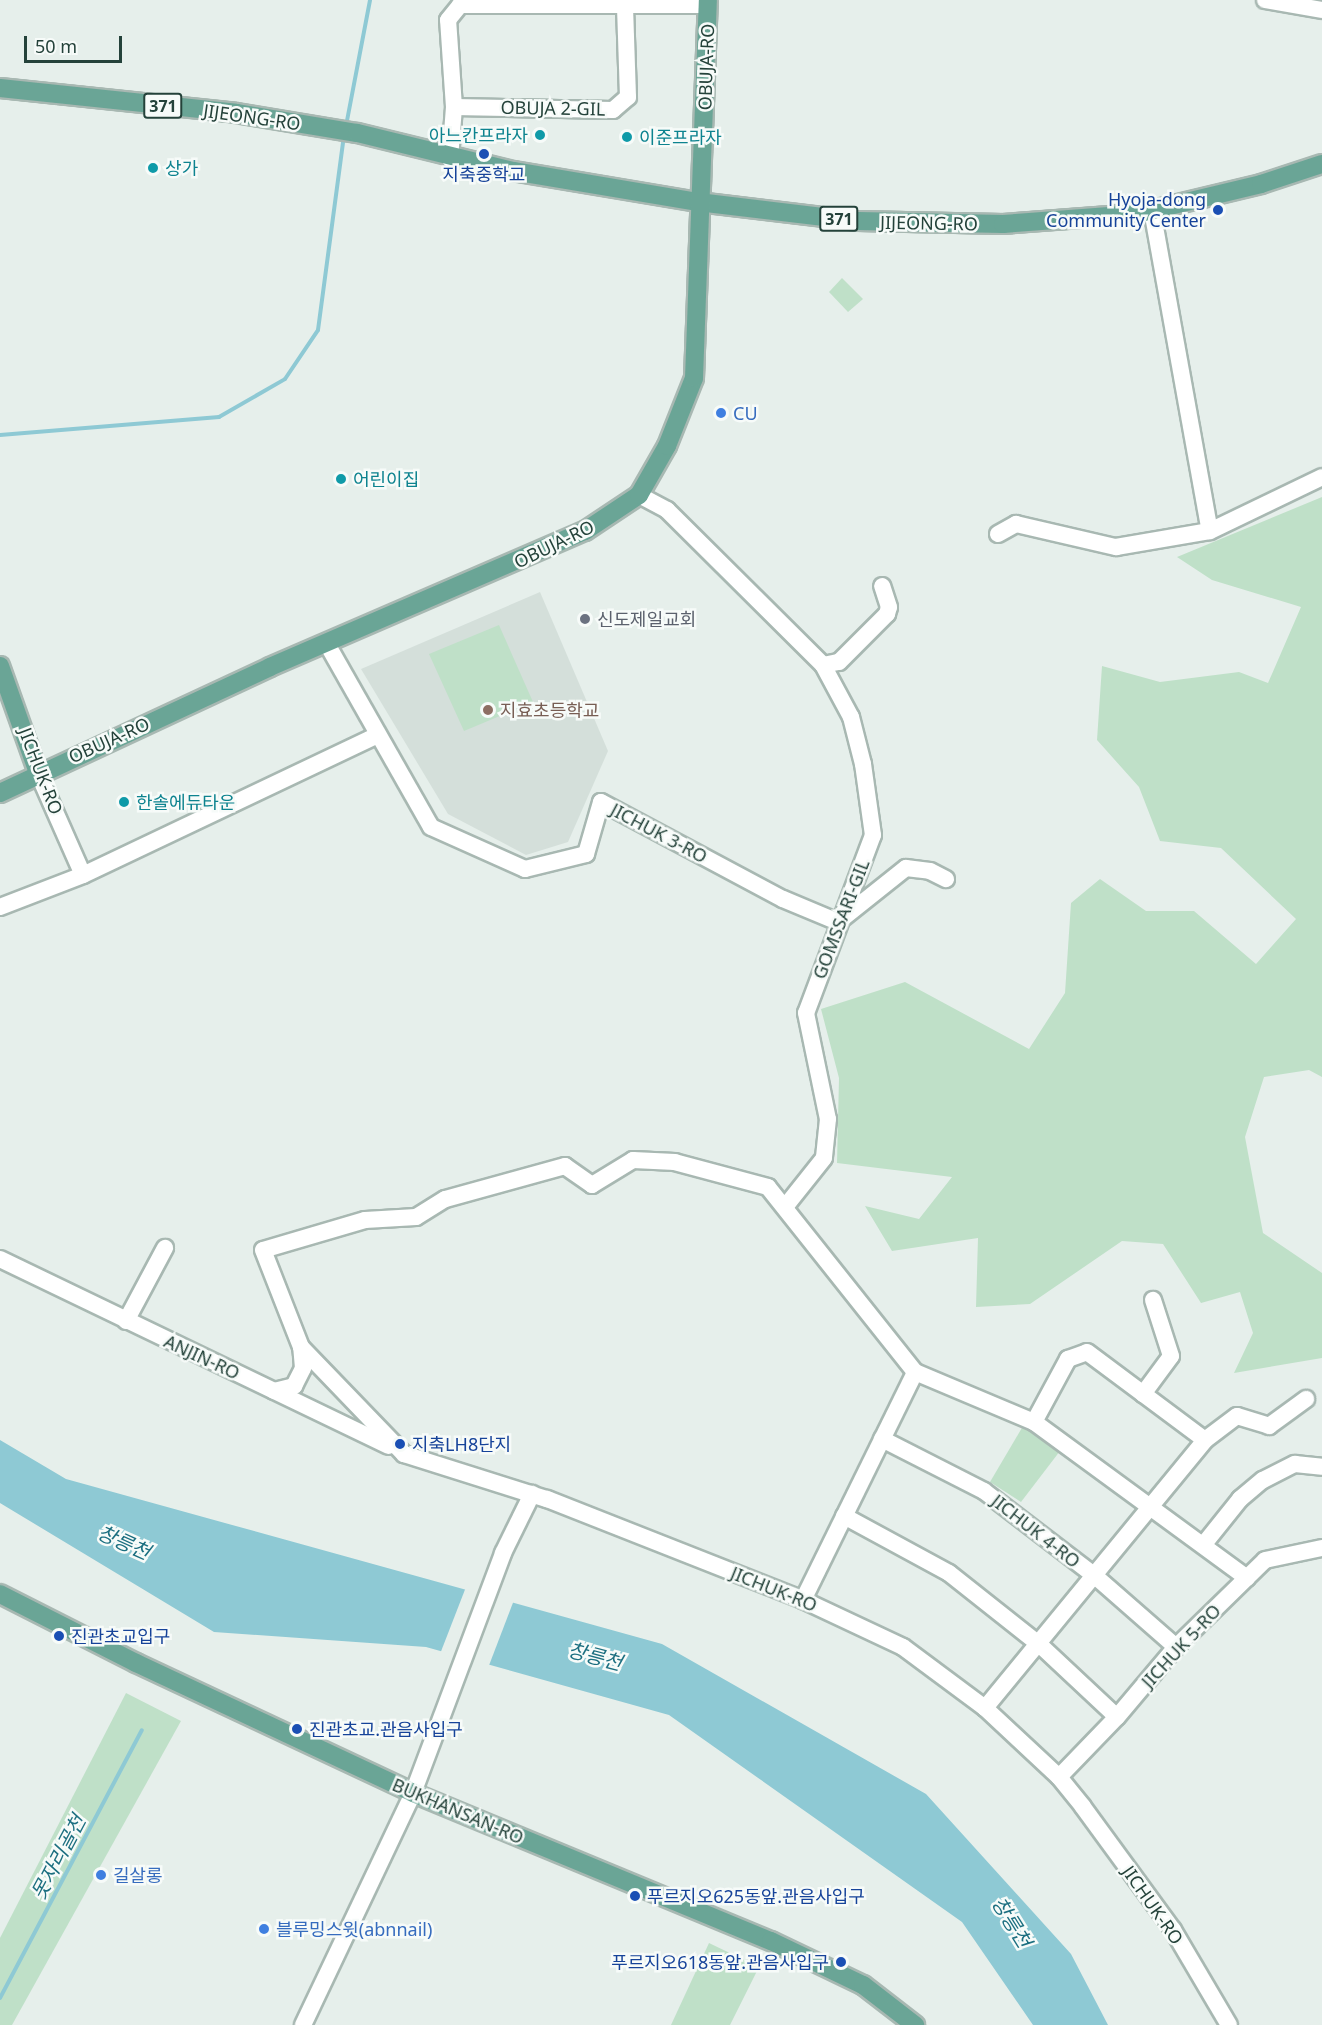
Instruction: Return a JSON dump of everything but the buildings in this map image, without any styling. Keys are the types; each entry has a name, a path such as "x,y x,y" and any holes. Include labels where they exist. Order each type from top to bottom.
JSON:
{"main road":[{"name":"OBUJA-RO","path":"0,793 38,773 585,531 639,495 667,446 694,378 698,202 708,2"},
{"name":"JIJEONG-RO","path":"0,88 212,110 357,133 450,159 698,202 858,221 992,224 1152,210 1322,164"},
{"name":"JICHUK-RO","path":"0,666 38,773"},
{"name":"BUKHANSAN-RO","path":"0,1594 136,1663 412,1793 771,1941 863,1985 915,2025"}],"street":[{"path":"1265,0 1322,10"},
{"path":"450,159 454,107 448,20 460,5 625,6 708,2"},
{"name":"OBUJA 2-GIL","path":"454,107 613,110 628,97 625,6"},
{"path":"1152,210 1210,531"},
{"path":"998,534 1016,524 1116,547 1210,531 1322,477"},
{"name":"GOMSSARI-GIL","path":"639,495 667,510 823,665 851,717 873,835 838,922 806,1013 828,1119 824,1158 785,1207"},
{"path":"823,665 839,662 887,614 889,607 882,586"},
{"name":"JICHUK 3-RO","path":"327,644 376,736 432,827 525,868 586,854 601,802 783,899 838,922"},
{"path":"0,907 83,875 376,736"},
{"name":"JICHUK-RO","path":"38,773 83,875"},
{"path":"838,922 906,868 930,871 945,879"},
{"name":"JICHUK-RO","path":"785,1207 768,1187 675,1162 633,1160 592,1185 565,1166 445,1199 416,1217 365,1220 263,1250 301,1347 404,1454 532,1494 802,1600 903,1647 985,1708 1059,1777 1173,1930 1229,2025"},
{"path":"785,1207 915,1372 1034,1422 1204,1544 1247,1578"},
{"path":"126,1321 165,1248"},
{"name":"ANJIN-RO","path":"0,1259 404,1454"},
{"path":"1143,1394 1171,1356 1153,1300"},
{"path":"274,1390 294,1386 303,1368 301,1347"},
{"path":"1034,1422 1068,1359 1087,1352 1205,1440"},
{"path":"802,1600 915,1372"},
{"path":"985,1708 1040,1645 1205,1440 1237,1416 1269,1426 1306,1399"},
{"name":"JICHUK 4-RO","path":"882,1439 984,1491 1095,1576 1176,1647"},
{"path":"1204,1544 1240,1499 1263,1480 1295,1464 1322,1467"},
{"path":"303,2025 412,1793 438,1732 503,1553 532,1494"},
{"path":"844,1516 950,1573 1040,1645 1117,1717"},
{"name":"JICHUK 5-RO","path":"1059,1777 1117,1717 1176,1647 1247,1578 1275,1555 1322,1548"}],"shaded area":[{"name":"지효초등학교","path":"540,592 608,751 568,842 526,855 448,814 361,669"}],"green space":[{"path":"842,278 863,299 848,312 829,292"},
{"path":"1322,497 1322,1077 1309,1070 1264,1077 1245,1137 1263,1233 1322,1273 1322,1358 1234,1373 1253,1333 1240,1292 1201,1303 1163,1244 1122,1241 1030,1304 976,1307 978,1238 892,1251 865,1206 919,1219 952,1177 837,1163 839,1078 821,1009 905,982 1029,1049 1065,993 1071,903 1100,879 1146,911 1194,911 1256,964 1296,919 1221,848 1160,841 1139,787 1097,740 1102,666 1160,682 1239,672 1268,683 1301,607 1212,580 1177,557"},
{"path":"499,625 533,702 464,731 429,654"},
{"path":"1023,1426 1060,1451 1021,1502 990,1482"},
{"path":"126,1693 181,1721 12,2025 0,2025 0,1938"},
{"path":"709,1943 759,1967 730,2025 671,2025"}],"water":[{"name":"창릉천","path":"0,1440 66,1479 662,1644 926,1794 1071,1954 1108,2025 1033,2025 962,1922 669,1715 426,1647 214,1632 0,1503"}],"pier":[{"path":"466,1587 514,1600 488,1668 440,1654"}],"waterway":[{"path":"346,126 370,0"},
{"path":"0,435 219,417 285,379 318,330 344,136"},
{"name":"못자리골천","path":"0,1998 142,1730"}],"place":[{"name":"아느칸프라자","path":"540,135"},
{"name":"이준프라자","path":"627,137"},
{"name":"지축중학교","path":"484,154"},
{"name":"상가","path":"153,168"},
{"name":"Hyoja-dong Community Center","path":"1218,210"},
{"name":"CU","path":"721,413"},
{"name":"어린이집","path":"341,479"},
{"name":"신도제일교회","path":"585,619"},
{"name":"지효초등학교","path":"488,710"},
{"name":"한솔에듀타운","path":"124,802"},
{"name":"지축LH8단지","path":"400,1444"},
{"name":"진관초교입구","path":"59,1636"},
{"name":"진관초교.관음사입구","path":"297,1729"},
{"name":"길살롱","path":"101,1875"},
{"name":"푸르지오625동앞.관음사입구","path":"635,1896"},
{"name":"블루밍스윗(abnnail)","path":"264,1929"},
{"name":"푸르지오618동앞.관음사입구","path":"841,1962"}]}
